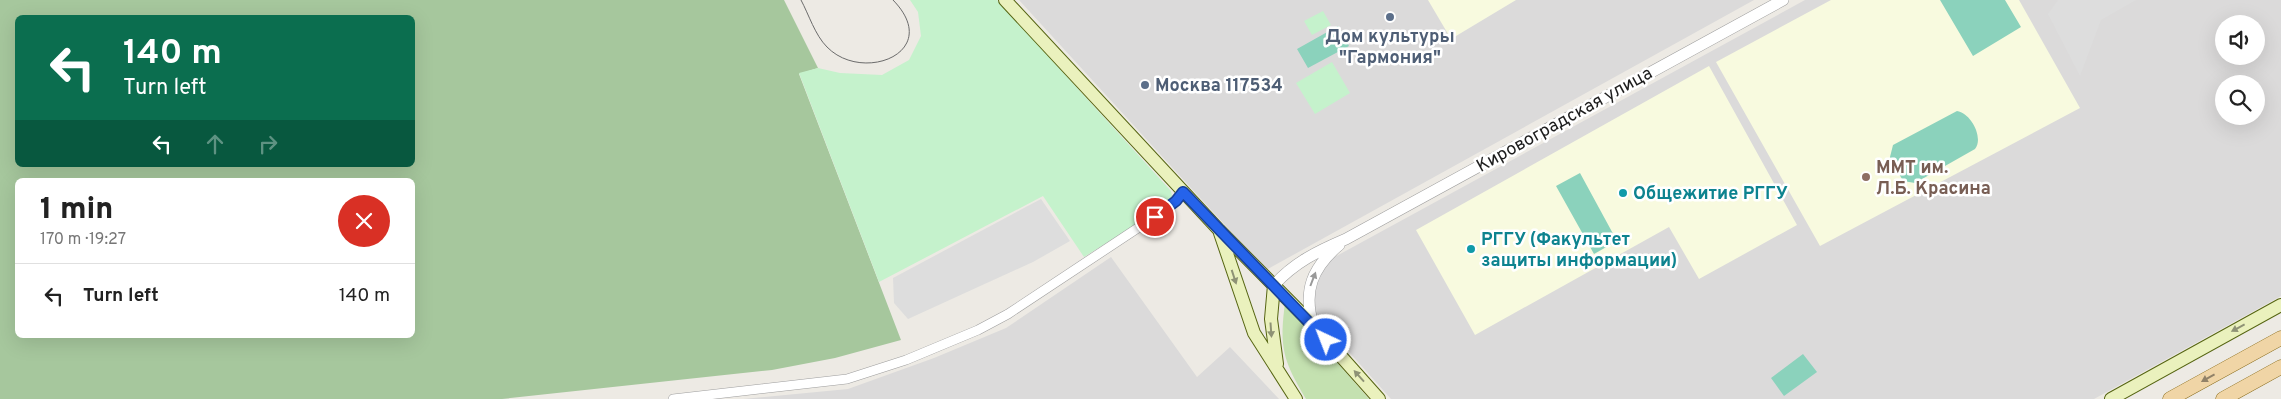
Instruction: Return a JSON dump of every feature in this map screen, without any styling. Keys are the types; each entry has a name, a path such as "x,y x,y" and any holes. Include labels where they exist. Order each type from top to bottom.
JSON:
{"main road":[{"path":"1005,0 1219,230 1314,326 1379,399"},
{"path":"1219,230 1254,333 1278,374 1296,399"},
{"path":"1274,285 1270,319 1278,374"},
{"path":"2111,399 2281,305"},
{"path":"2170,399 2281,338"},
{"path":"2223,399 2281,367"}],"street":[{"name":"Кировоградская улица","path":"1274,285 1300,261 1346,239 1783,0"},
{"path":"673,399 846,379 938,348 1008,314 1168,208 1183,192"},
{"name":"Кировоградская улица","path":"1314,326 1308,309 1308,298 1312,280 1323,261 1346,239"}],"shaded area":[{"path":"1019,0 1754,0 1266,270"},
{"path":"1428,0 1516,0 1451,39"},
{"path":"1805,0 2281,0 2281,296 2094,399 1391,399 1316,315 1311,302 1315,282 1331,259"},
{"name":"ММТ им. Л.Б. Красина","path":"1831,0 2019,0 2080,108 1820,246 1716,62"},
{"path":"2058,0 2136,0 2101,20 2080,76 2048,14"},
{"path":"1709,66 1797,225 1699,279 1669,227 1475,335 1416,230"},
{"path":"1041,199 1070,241 1033,262 908,319 894,303 893,278"},
{"path":"1111,257 1197,377 1230,347 1279,399 743,399 848,389 934,358 1006,328"}],"green space":[{"path":"0,0 784,0 818,68 799,74 901,340 835,358 772,370 502,399 0,399"},
{"path":"910,0 997,0 1171,191 1173,200 1084,257 1043,196 879,282 799,73 818,68 840,73 882,75 909,60 921,36 918,12"},
{"path":"1940,0 2005,0 2021,27 1973,56"},
{"path":"1323,11 1331,25 1312,35 1304,21"},
{"path":"1338,26 1349,46 1308,68 1297,49"},
{"path":"1332,62 1350,93 1315,114 1296,83"},
{"path":"1957,111 1967,116 1975,127 1978,139 1975,149 1915,183 1903,181 1890,157 1893,145"},
{"path":"1580,173 1617,241 1594,254 1556,186"},
{"path":"1285,303 1369,399 1306,399 1292,374 1285,353 1283,318"},
{"path":"1803,354 1817,372 1784,396 1771,378"}],"tram line":[{"path":"801,0 816,31 827,47 842,58 860,63 877,62 893,57 904,47 909,34 906,18 893,0"}],"place":[{"name":"Дом культуры \"Гармония\"","path":"1390,17"},
{"name":"Москва 117534","path":"1145,85"},
{"name":"ММТ им. Л.Б. Красина","path":"1866,177"},
{"name":"Общежитие РГГУ","path":"1623,193"},
{"name":"РГГУ (Факультет защиты информации)","path":"1471,249"}],"route":[{"path":"1155,217 1176,201 1183,192 1326,340"}]}
